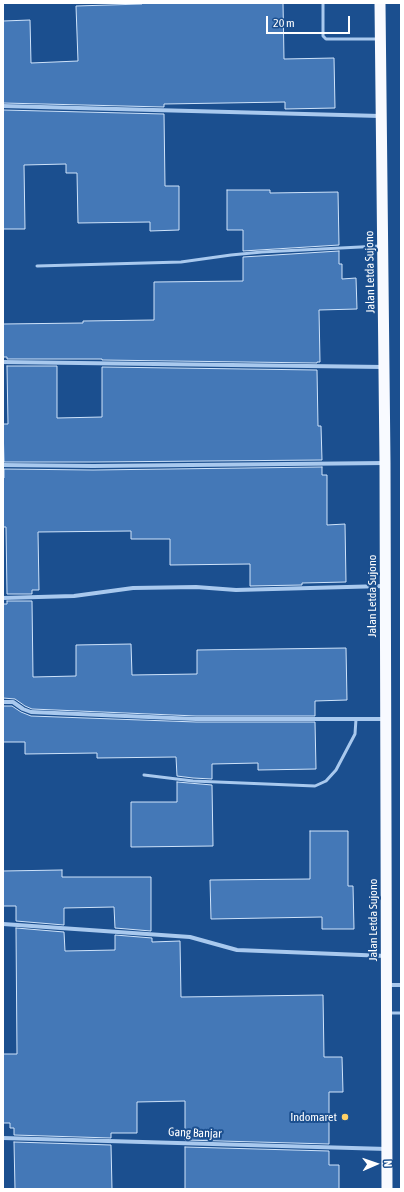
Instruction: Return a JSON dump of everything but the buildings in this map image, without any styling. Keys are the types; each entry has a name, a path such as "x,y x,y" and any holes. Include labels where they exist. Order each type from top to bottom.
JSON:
{"highway":[{"name":"Jalan Letda Sujono","path":"380,3 380,116 385,463 387,1189"}],"street":[{"path":"3,106 380,116"},
{"path":"3,362 384,367"},
{"path":"3,465 93,466 385,463"},
{"path":"3,598 74,596 133,588 196,587 236,590 385,586"},
{"path":"3,702 13,702 23,709 31,712 196,719 385,718"},
{"path":"3,924 190,937 237,950 386,956"},
{"path":"386,985 401,985"},
{"name":"Gang Banjar","path":"3,1138 387,1149"}],"lane":[{"path":"323,3 323,36 326,39 380,39"},
{"path":"37,266 181,262 262,252 382,246"},
{"path":"144,775 193,781 315,786 326,781 336,770 356,734 356,719"},
{"path":"387,1013 401,1014"}],"place":[{"name":"Indomaret","path":"345,1117"}]}
